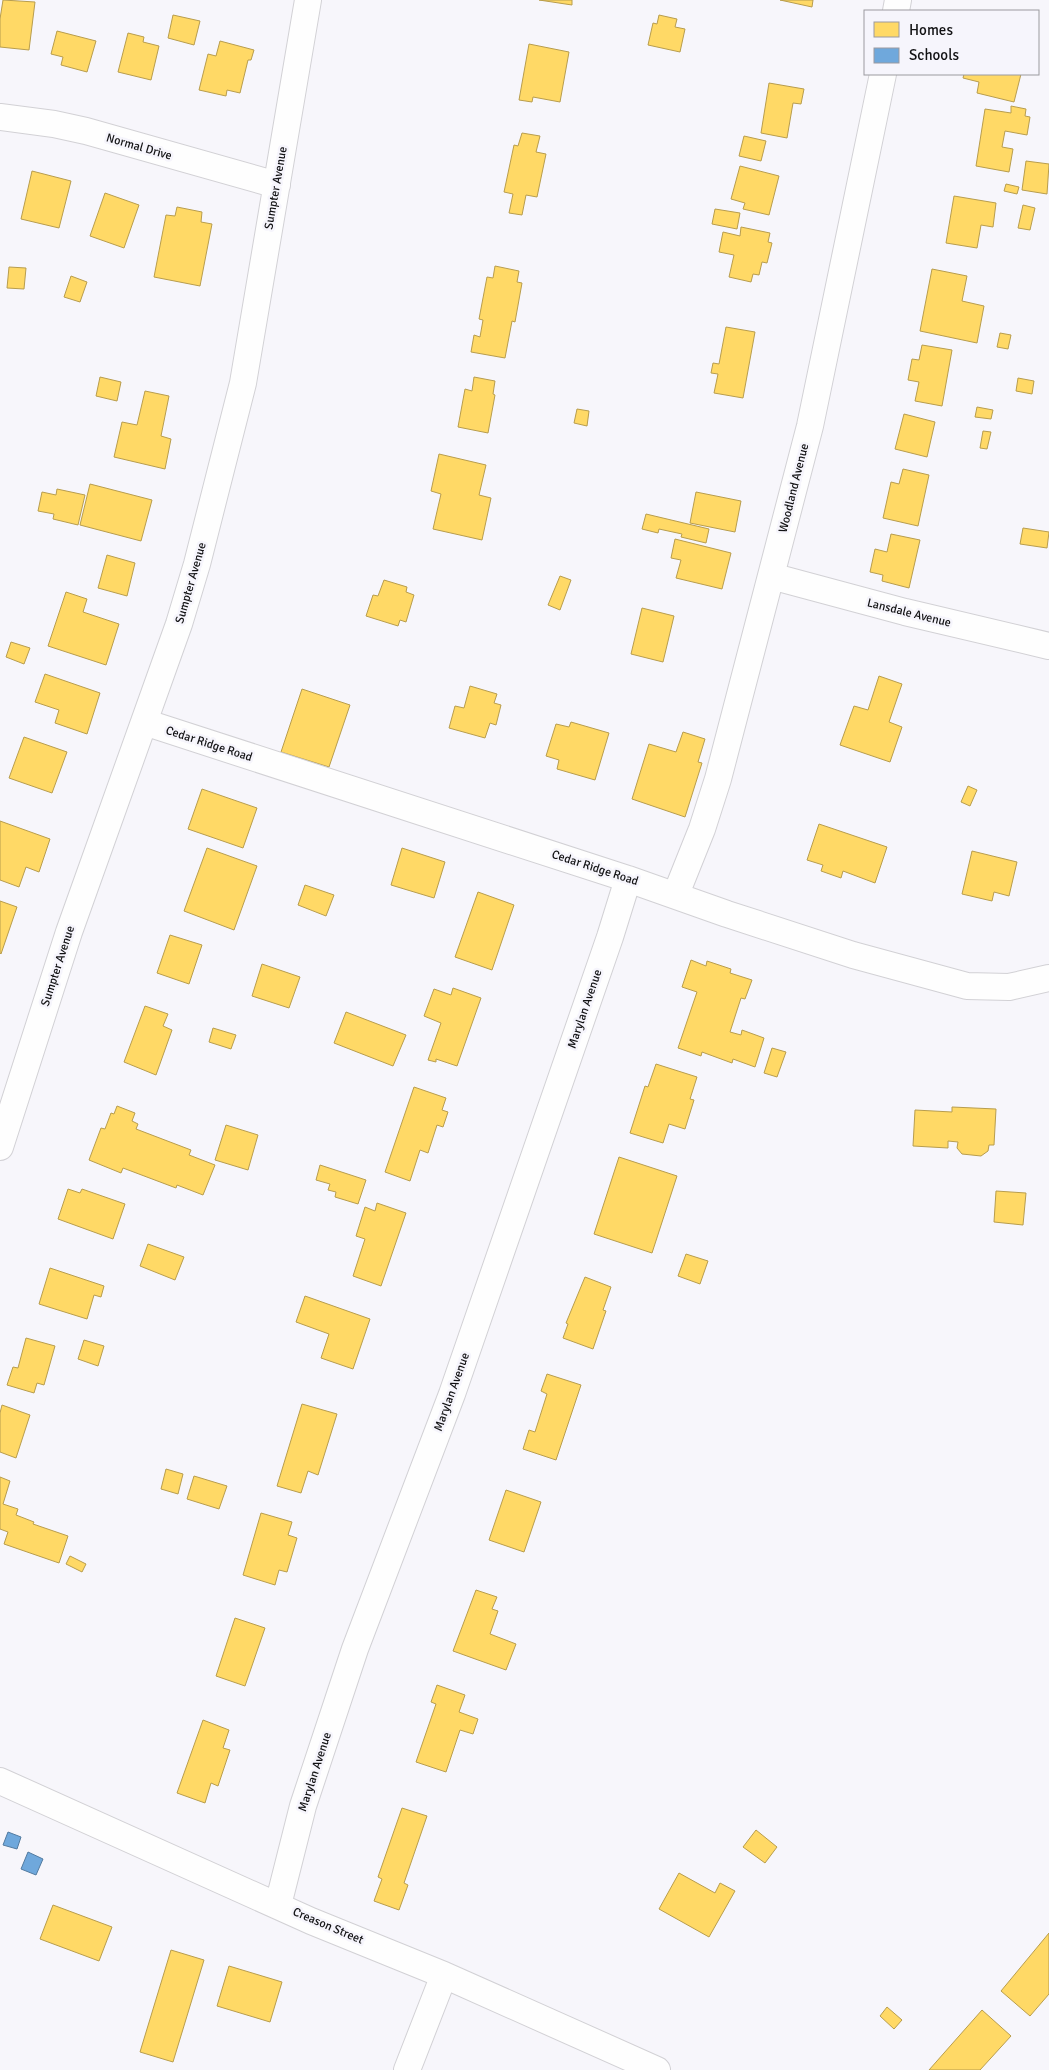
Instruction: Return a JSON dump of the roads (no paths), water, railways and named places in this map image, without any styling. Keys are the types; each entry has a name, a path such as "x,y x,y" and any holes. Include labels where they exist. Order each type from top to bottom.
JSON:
{"street":[{"name":"Sumpter Avenue","path":"0,1147 69,932 182,616 234,425 243,384 308,0"},
{"name":"Woodland Avenue","path":"676,894 702,829 718,779 810,426 882,75"},
{"name":"Normal Drive","path":"0,117 54,124 86,131 277,185"},
{"name":"Lansdale Avenue","path":"771,576 914,615 1049,646"},
{"name":"Cedar Ridge Road","path":"144,722 676,894 727,914 853,955 967,986 1009,987 1049,978"},
{"name":"Marylan Avenue","path":"278,1905 303,1806 355,1649 452,1394 610,937 628,879"},
{"name":"Creason Street","path":"0,1781 312,1921 444,1975 656,2070"},
{"path":"408,2070 444,1975"}]}
